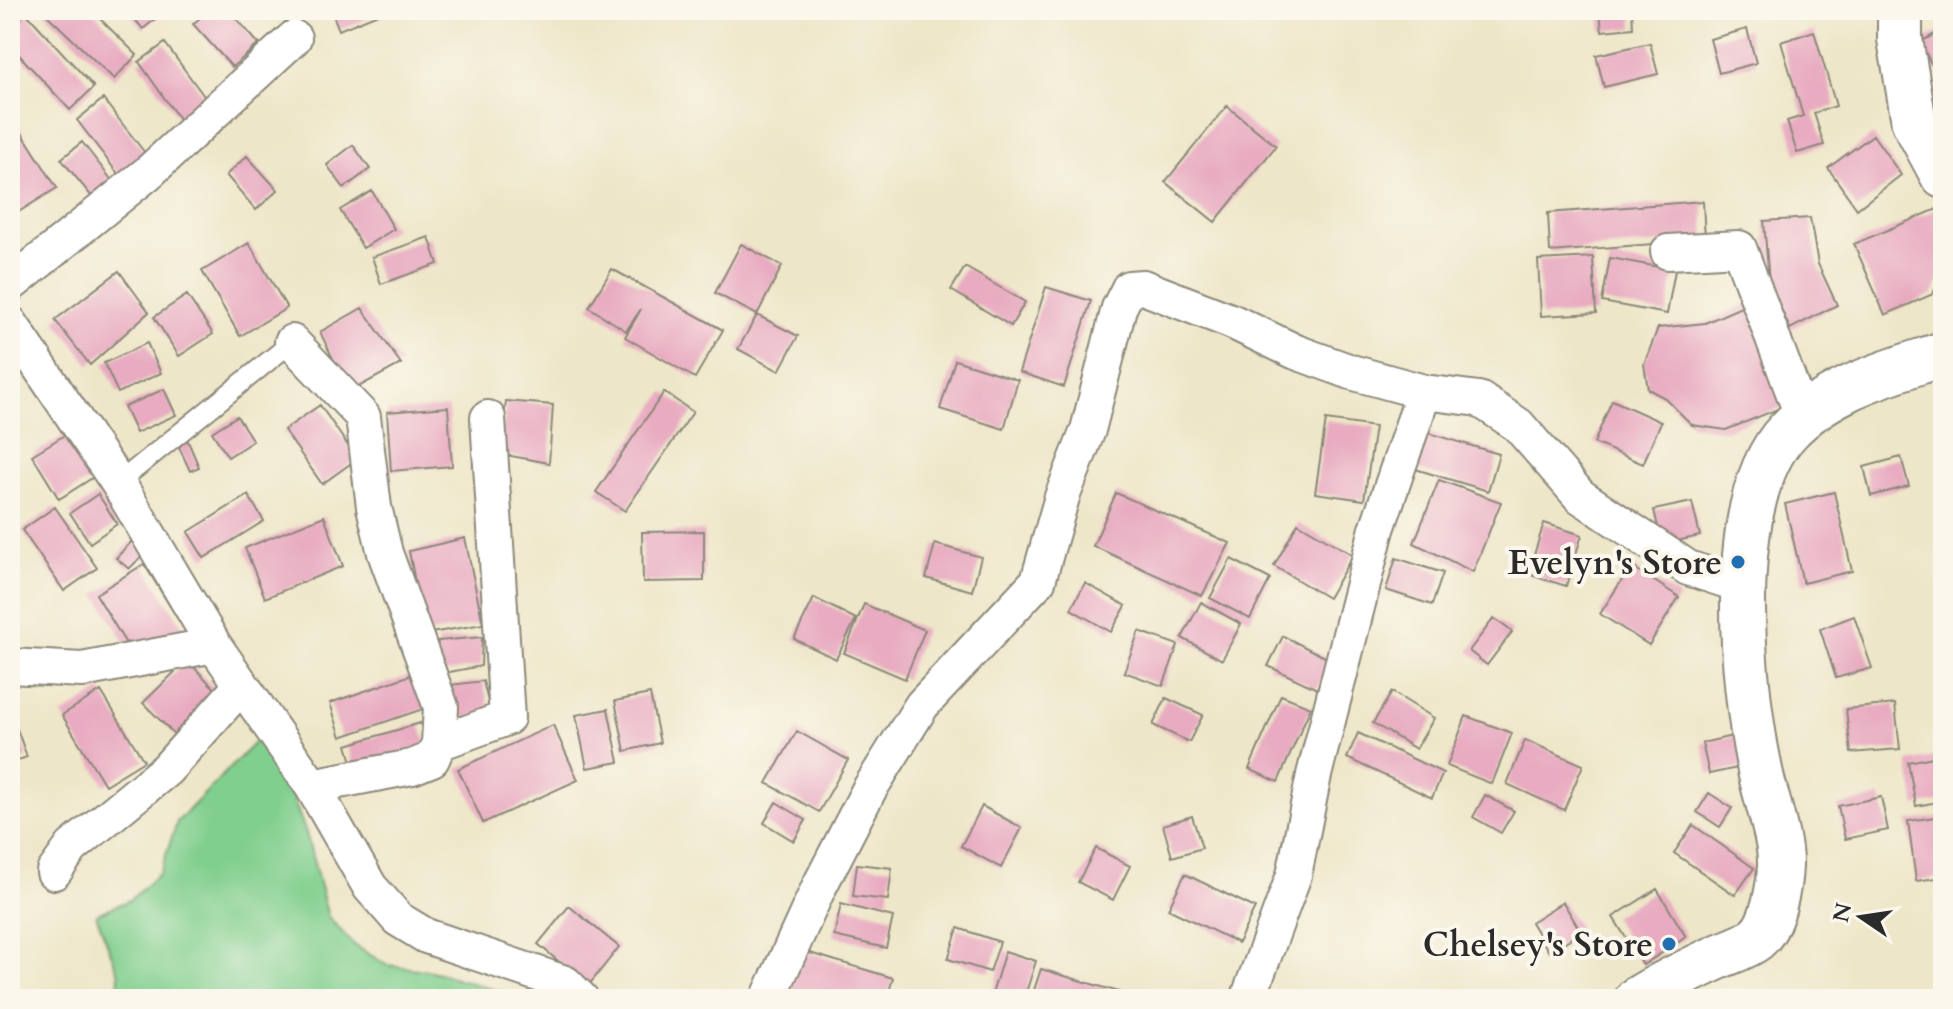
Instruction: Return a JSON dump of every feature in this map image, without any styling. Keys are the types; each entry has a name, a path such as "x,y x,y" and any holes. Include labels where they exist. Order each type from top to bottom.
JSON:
{"street":[{"path":"1900,10 1900,39 1914,122 1943,176"},
{"path":"10,285 148,173 294,38"},
{"path":"1668,252 1739,248 1803,418"},
{"path":"768,999 819,887 862,804 922,705 1038,581 1062,497 1088,430 1119,308 1129,288 1143,287 1233,322 1296,352 1424,392 1479,399 1518,425 1580,496 1688,568 1743,586"},
{"path":"11,326 118,483 240,687 312,786 370,887 398,919 426,936 565,983 581,999"},
{"path":"292,342 363,417 374,507 385,553 441,707 439,743 432,759 412,767 312,786"},
{"path":"1637,999 1757,939 1774,905 1780,863 1758,765 1744,674 1743,586 1753,511 1765,467 1786,433 1816,406 1876,376 1943,354"},
{"path":"1248,999 1294,875 1314,775 1377,529 1424,392"},
{"path":"439,743 507,718 488,418"},
{"path":"10,666 82,670 214,645"},
{"path":"54,872 72,847 167,769 240,687"}],"lane":[{"path":"118,483 292,342"}],"green space":[{"path":"259,738 286,780 306,833 328,917 354,945 387,965 432,971 525,999 118,999 119,974 96,914 130,900 160,873 177,822"}],"building":[{"path":"50,10 91,10 137,55 114,79 46,14"},
{"path":"127,10 166,10 143,29"},
{"path":"209,10 229,10 259,44 232,67 193,24"},
{"path":"331,10 376,10 378,14 339,30"},
{"path":"1600,10 1632,10 1633,28 1602,31"},
{"path":"26,13 94,87 70,110 10,45 10,28"},
{"path":"1747,29 1756,63 1719,73 1710,39"},
{"path":"1943,30 1943,67 1935,71 1920,42"},
{"path":"1814,31 1836,106 1814,113 1824,145 1797,153 1787,121 1803,116 1781,42"},
{"path":"165,43 209,103 182,123 139,62"},
{"path":"1650,43 1658,74 1604,87 1596,55"},
{"path":"103,99 149,158 122,179 77,120"},
{"path":"1227,106 1276,146 1215,222 1165,182"},
{"path":"15,122 57,188 12,216 10,126"},
{"path":"1873,135 1901,175 1857,209 1828,168"},
{"path":"82,142 117,187 97,203 61,159"},
{"path":"353,145 370,169 344,188 327,165"},
{"path":"247,156 278,190 256,210 226,175"},
{"path":"372,191 394,229 363,248 340,210"},
{"path":"1703,201 1705,240 1550,252 1548,213"},
{"path":"1937,209 1943,223 1943,272 1933,294 1885,315 1854,244"},
{"path":"1810,218 1818,264 1837,305 1790,329 1769,282 1764,221"},
{"path":"429,237 438,264 381,284 372,257"},
{"path":"249,243 287,308 240,336 202,271"},
{"path":"741,244 782,266 757,315 715,293"},
{"path":"1593,257 1596,313 1541,316 1538,260"},
{"path":"1610,258 1675,270 1667,314 1602,302"},
{"path":"965,267 1025,302 1011,326 951,290"},
{"path":"612,269 723,330 695,378 625,337 641,309 626,331 589,307"},
{"path":"119,271 149,312 90,365 55,320"},
{"path":"1046,287 1091,301 1064,387 1019,372"},
{"path":"187,295 213,334 179,356 154,317"},
{"path":"1750,303 1783,407 1726,430 1692,425 1665,398 1648,389 1644,364 1658,328 1705,323"},
{"path":"362,308 401,364 349,392 320,332"},
{"path":"757,315 798,336 779,371 738,349"},
{"path":"147,343 161,373 118,393 104,363"},
{"path":"955,360 1018,380 1004,429 940,409"},
{"path":"164,389 176,415 136,433 124,407"},
{"path":"664,392 693,412 625,511 596,492"},
{"path":"1612,400 1661,422 1643,464 1594,443"},
{"path":"506,401 553,405 549,463 500,454"},
{"path":"320,405 357,459 322,484 284,430"},
{"path":"448,407 452,466 391,471 387,412"},
{"path":"237,416 253,441 228,457 212,432"},
{"path":"1326,420 1375,427 1364,500 1315,493"},
{"path":"73,430 100,473 59,499 32,455"},
{"path":"1422,431 1499,454 1488,491 1412,468"},
{"path":"187,439 199,467 190,471 179,447"},
{"path":"1901,457 1909,486 1871,496 1864,467"},
{"path":"1439,480 1501,502 1473,572 1414,543"},
{"path":"1834,492 1852,571 1803,583 1785,504"},
{"path":"1116,493 1230,543 1202,596 1093,546"},
{"path":"98,494 117,524 90,543 70,513"},
{"path":"248,495 264,521 204,558 188,532"},
{"path":"1692,502 1700,536 1662,544 1654,510"},
{"path":"55,507 97,568 64,591 22,530"},
{"path":"324,516 343,566 265,598 245,548"},
{"path":"1298,523 1353,555 1328,598 1274,566"},
{"path":"1544,523 1582,535 1566,586 1528,574"},
{"path":"704,531 704,581 643,582 642,532"},
{"path":"465,538 483,624 425,634 409,551"},
{"path":"132,541 145,553 129,569 116,558"},
{"path":"935,544 981,557 972,591 926,578"},
{"path":"1396,558 1443,573 1432,605 1386,590"},
{"path":"1231,559 1270,579 1250,619 1210,598"},
{"path":"144,564 186,632 159,650 125,642 96,594"},
{"path":"1631,566 1679,597 1649,645 1600,614"},
{"path":"1085,583 1126,606 1111,632 1071,609"},
{"path":"814,598 856,619 836,659 794,639"},
{"path":"1201,602 1241,624 1222,660 1182,638"},
{"path":"864,604 925,630 905,679 844,653"},
{"path":"1854,616 1872,668 1836,678 1820,629"},
{"path":"1494,618 1512,632 1487,665 1469,651"},
{"path":"1139,631 1178,645 1163,686 1124,672"},
{"path":"1283,636 1331,660 1317,689 1268,666"},
{"path":"482,637 481,666 434,675 438,641"},
{"path":"187,660 222,696 179,739 143,703"},
{"path":"417,673 429,707 341,737 330,703"},
{"path":"483,681 490,710 456,721 442,686"},
{"path":"101,691 144,761 105,785 62,715"},
{"path":"1392,692 1434,718 1416,749 1373,723"},
{"path":"650,694 660,743 625,751 615,701"},
{"path":"1281,695 1311,707 1278,782 1249,769"},
{"path":"1166,698 1203,715 1189,742 1153,725"},
{"path":"1895,704 1900,749 1851,753 1846,709"},
{"path":"608,709 619,762 587,768 576,715"},
{"path":"10,710 27,757 10,763"},
{"path":"1466,716 1512,733 1492,784 1447,766"},
{"path":"420,723 428,750 355,772 347,745"},
{"path":"553,725 578,780 483,823 458,769"},
{"path":"797,731 848,760 819,812 767,783"},
{"path":"1358,733 1443,773 1432,798 1347,758"},
{"path":"1741,734 1747,766 1709,774 1702,743"},
{"path":"1525,740 1583,765 1564,810 1507,784"},
{"path":"1943,755 1943,801 1916,806 1908,762"},
{"path":"1709,793 1732,808 1720,827 1697,812"},
{"path":"1485,795 1514,811 1501,833 1473,817"},
{"path":"1881,797 1888,830 1845,839 1838,806"},
{"path":"776,802 806,820 794,841 764,823"},
{"path":"982,806 1022,828 1001,868 961,846"},
{"path":"1192,816 1202,848 1172,857 1163,825"},
{"path":"1943,816 1943,877 1916,881 1908,821"},
{"path":"1693,825 1754,868 1735,895 1674,853"},
{"path":"1096,848 1130,866 1113,900 1078,882"},
{"path":"857,864 892,868 888,900 853,896"},
{"path":"1185,874 1255,908 1238,943 1168,909"},
{"path":"1657,889 1686,937 1643,965 1613,917"},
{"path":"1563,902 1581,932 1549,952 1531,922"},
{"path":"841,904 893,917 886,948 834,936"},
{"path":"569,906 619,947 588,986 538,944"},
{"path":"958,928 1000,942 990,972 948,959"},
{"path":"803,951 893,978 887,999 789,999"},
{"path":"1005,951 1036,961 1024,999 992,994"},
{"path":"1041,969 1129,995 1128,999 1031,999"}],"place":[{"name":"Evelyn's Store","path":"1738,562"},
{"name":"Chelsey's Store","path":"1669,944"}]}
